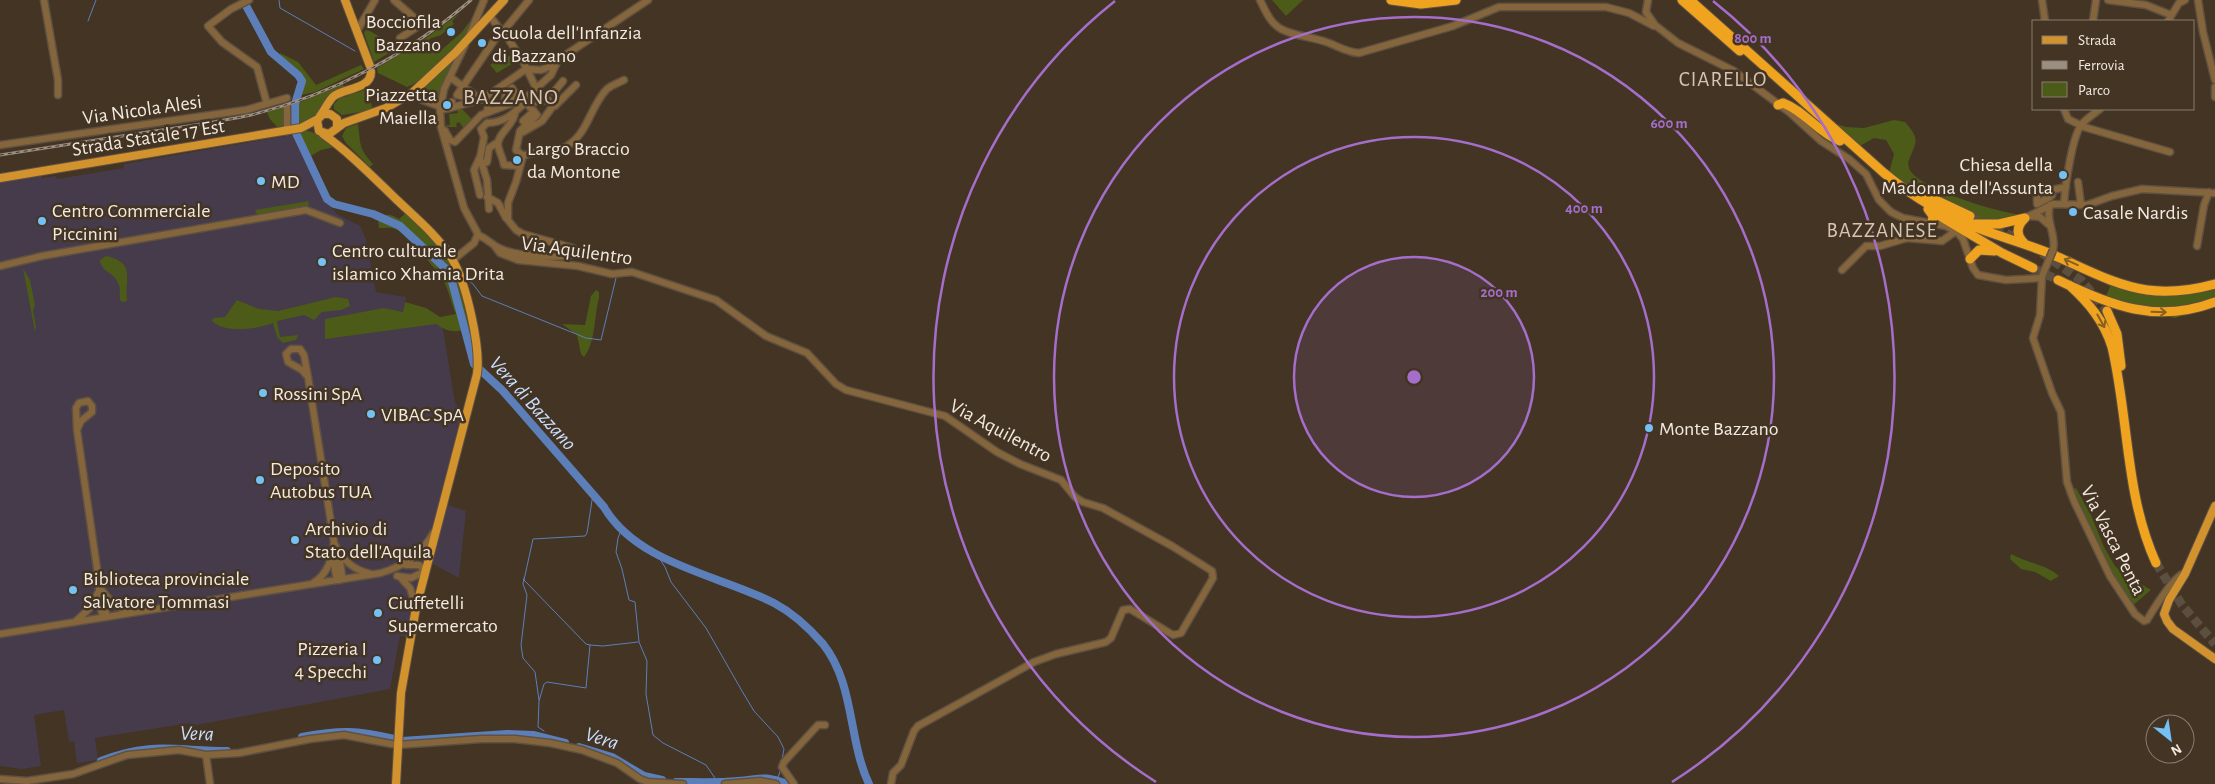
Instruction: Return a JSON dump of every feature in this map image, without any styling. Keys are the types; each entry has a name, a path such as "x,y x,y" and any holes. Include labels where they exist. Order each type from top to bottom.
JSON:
{"highway":[{"path":"1391,0 1421,4 1456,0"},
{"path":"1682,0 1896,190 2002,253 2033,268"},
{"path":"1690,0 1884,173 1918,198 2115,282 2137,288 2161,291 2185,290 2215,284"},
{"path":"1698,0 1712,18"},
{"path":"1778,105 1783,103 1791,107 1824,134 1840,141"},
{"path":"1928,209 1932,215 1932,223"},
{"path":"1968,220 1995,224 2017,221 2028,217"},
{"path":"2025,244 2020,238 2018,230 2020,223 2028,217"},
{"path":"1970,259 1974,253 1982,249 2002,253"},
{"path":"2058,280 2109,307 2163,312 2190,310 2215,302"},
{"path":"2069,285 2096,312 2112,347 2136,505 2156,563"},
{"path":"2109,307 2118,341 2139,501 2149,547"}],"main road":[{"path":"344,0 371,69 371,78 367,82 337,94 328,103 319,117 317,128 344,150 432,234 453,260 460,277 474,328 478,367 416,608 403,678 397,742 396,784"},
{"path":"322,133 330,134 337,128 361,116 388,107 412,94 467,41 504,0"},
{"path":"328,103 337,121 337,138 344,150"},
{"path":"319,117 327,113 346,117 361,116"},
{"name":"Strada Statale 17 Est","path":"0,178 299,128 319,117"},
{"name":"Strada Statale 17 Est","path":"299,128 322,133"},
{"path":"2215,506 2185,573 2167,603 2164,614 2173,629 2215,659"}],"street":[{"path":"44,0 59,84 58,95"},
{"path":"357,31 375,0"},
{"path":"394,0 419,22 418,27 400,38"},
{"path":"484,0 450,77 441,106 442,129 464,210 478,235 510,252 561,255 577,252 574,248 520,233 504,216 496,202 487,197"},
{"path":"453,102 462,86 502,31 529,0"},
{"path":"480,195 474,170 480,157 484,136 481,129 487,123 502,120 515,114 528,104 552,74 556,64 563,56 648,0"},
{"path":"1260,0 1269,16 1280,28 1326,42 1343,51 1351,52 1366,51 1453,26 1499,7 1606,7 1623,11 1653,26 1655,25"},
{"path":"1648,0 1646,12 1655,25 1684,46 1734,71 1791,114 1823,143 1844,155 1864,172 1879,200 1887,210 1901,217 1946,226 1956,231 1963,239 1976,273 1983,277 2008,280 2042,278"},
{"path":"2042,0 2045,20"},
{"path":"2093,20 2096,0"},
{"path":"2108,0 2145,5 2171,15"},
{"path":"2168,20 2184,0 2199,0 2201,24 2215,80"},
{"path":"248,1 238,5 208,26 222,42 257,67 267,104"},
{"path":"490,16 502,31 538,90"},
{"path":"448,60 453,60 455,66"},
{"path":"453,102 489,96 526,69 541,70 556,64"},
{"path":"450,77 470,92 489,96"},
{"path":"523,156 534,153 555,154 570,144 583,131 605,91 624,80"},
{"path":"528,104 551,96 563,81"},
{"path":"519,133 542,121 553,106 566,97 576,85"},
{"path":"2215,87 2215,97"},
{"path":"512,88 518,98 509,101 508,98 506,102 506,93 512,88"},
{"path":"442,129 446,131 450,140 454,142 472,123 486,113 506,102 526,97 538,90"},
{"path":"412,94 420,99 441,106 465,97 470,92"},
{"path":"487,123 486,113 489,105 489,96"},
{"path":"551,96 553,106"},
{"path":"523,156 516,150 519,133 536,116 526,97"},
{"name":"Via Nicola Alesi","path":"0,145 246,110 287,98"},
{"path":"287,107 288,130"},
{"path":"2064,110 2068,119 2080,126 2170,152"},
{"path":"2064,204 2074,147 2080,126 2099,110"},
{"path":"515,114 524,122 534,111"},
{"path":"483,164 486,162 489,148 498,142 510,126 515,114"},
{"path":"510,126 519,133"},
{"path":"498,142 504,164 519,166"},
{"path":"507,218 507,206 523,156"},
{"path":"480,157 487,182 489,209"},
{"path":"2078,182 2081,206"},
{"path":"2036,198 2037,191 2051,193 2066,187"},
{"path":"2051,204 2081,206 2142,189 2212,192 2204,205 2197,246"},
{"name":"Via Vasca Penta","path":"2051,193 2048,215 2054,243 2042,278 2040,315 2033,339 2061,413 2066,481 2107,570 2134,613 2145,621 2180,575 2185,573"},
{"path":"2028,217 2065,196"},
{"path":"0,266 52,254 303,210 312,210 340,223"},
{"path":"2028,217 2040,217 2049,226"},
{"path":"1842,270 1866,246 1880,246 1907,238 1942,241 1956,231"},
{"path":"453,260 474,243 478,235"},
{"name":"Via Aquilentro","path":"494,245 500,253 518,260 578,266 612,274 634,273 716,300 766,336 807,353 836,384 846,390 945,416 997,452 1020,464 1061,480 1075,497 1083,502 1103,508 1172,546 1212,571 1213,578 1182,633 1173,635 1130,609 1123,610 1108,641 1034,662 918,726 914,731 902,763 893,773 890,784"},
{"path":"308,377 302,370 288,362 286,354 291,349 298,348 302,351 308,377 334,542 336,576 340,580"},
{"path":"78,430 100,587 106,613 105,617"},
{"path":"400,567 421,552 438,527"},
{"path":"0,634 378,574 418,564 426,572 411,578 378,574 364,572 352,567 335,550"},
{"path":"310,585 318,580 323,573 335,550"},
{"path":"397,576 405,581 411,589 416,608"},
{"path":"100,587 113,604 130,613"},
{"path":"74,622 92,606 100,587"},
{"path":"794,784 782,768 784,762 818,726 825,725"},
{"path":"0,779 27,782 73,774 127,755 179,750 206,755 247,752 336,735 359,736 397,742 515,739 550,743 582,750 617,763 640,779 648,782 682,784"},
{"path":"206,755 210,784"},
{"path":"725,784 760,781 776,784"}],"shaded area":[{"path":"293,135 323,198 337,214 360,226 366,239 376,292 406,297 403,312 384,308 442,323 455,403 462,411 439,502 466,511 459,578 431,563 413,638 400,636 390,689 191,726 190,723 95,738 98,760 77,763 74,741 69,742 64,710 34,715 41,766 22,769 0,766 0,174 41,168 42,178 56,176 57,179 124,168 124,164"}],"green space":[{"path":"1272,0 1303,0 1286,16"},
{"path":"460,13 452,21 454,24 441,35 429,39 439,52 461,33 474,16 467,33 446,58 420,80 407,87 378,73 377,68 426,38"},
{"path":"366,29 399,47 374,62 364,33"},
{"path":"516,52 520,59 497,73 490,65 504,55 506,58"},
{"path":"280,53 298,62 316,85 361,65 359,62 364,69 315,92 301,95 296,91 302,85 301,80 284,62"},
{"path":"450,62 452,65 439,105 416,95"},
{"path":"343,84 345,89 308,123 277,127 267,112 303,101"},
{"path":"367,89 373,110 342,115 334,109 334,104 340,98 348,96 348,94 355,91 356,93"},
{"path":"461,108 473,120 464,129 459,122 456,124 457,127 445,127 450,125 449,114 458,113 457,109"},
{"path":"1894,120 1905,122 1914,133 1915,146 1908,163 1911,172 1920,180 1948,194 1983,206 1999,211 2025,215 2020,219 1976,222 1969,219 1946,202 1914,188 1889,173 1894,154 1886,140 1874,138 1858,147 1832,123 1846,127 1864,128"},
{"path":"358,124 362,149 373,164 370,167 346,143 342,136 346,128"},
{"path":"304,130 322,136 338,146 321,150 309,157 299,131"},
{"path":"309,201 308,207 258,216 255,210"},
{"path":"407,212 436,241 453,262 472,327 453,331 436,324 325,339 325,319 384,308 403,312 405,302 426,308 440,317 456,314 445,284 422,254 400,232 392,228 379,228 378,219 381,217 388,215 399,219"},
{"path":"106,256 116,259 125,267 127,272 127,301 123,302 120,300 116,279 101,264 100,260"},
{"path":"23,268 30,280 35,305 33,310 36,326 35,332"},
{"path":"2215,281 2215,307 2175,318 2113,308 2112,314 2109,309 2111,301 2105,299 2111,284 2175,288"},
{"path":"596,290 599,292 599,298 594,329 591,344 584,357 581,354 577,335 562,324 585,325 591,296"},
{"path":"336,297 348,299 350,306 341,310 322,312 314,320 304,315 277,321 280,337 298,335 296,340 283,343 277,337 273,323 259,327 233,329 225,328 212,321 213,318 225,317 237,300 259,309 278,311"},
{"path":"2076,488 2115,566 2125,575 2151,590 2132,606 2097,551 2066,493"},
{"path":"2011,554 2048,569 2059,576 2051,581 2035,572 2021,569 2010,559"}],"waterway":[{"path":"88,21 96,0"},
{"name":"Vera di Bazzano","path":"243,0 271,52 298,75 302,81 295,104 295,131 327,199 334,204 373,214 400,226 446,269 451,278 474,364 503,391 619,526 637,542 658,555 774,603 794,616 818,638 833,660 841,677 857,749 869,784"},
{"path":"279,0 280,8 355,51"},
{"name":"Vera di Bazzano","path":"449,273 457,276"},
{"path":"464,278 473,284 482,296 586,338 601,340 616,278"},
{"path":"590,645 586,644 524,580 533,539 585,536 593,494"},
{"path":"622,528 616,552 629,600 635,602 639,642 647,661 646,694 653,735 663,743 706,765 717,781"},
{"path":"656,553 665,567 671,582 706,628 754,711 778,737 784,749 782,760"},
{"path":"524,578 523,584 527,595 521,645 523,658 535,672 539,700"},
{"path":"544,731 538,727 539,701 544,684 547,682 586,688 590,645 603,646 638,642"},
{"name":"Vera","path":"302,737 348,732 394,739"},
{"name":"Vera","path":"402,741 507,734 533,735 565,743"},
{"name":"Vera","path":"579,747 612,757 644,776 662,780"},
{"name":"Vera","path":"101,761 135,751 150,749 227,751"},
{"path":"777,780 781,769"},
{"name":"Vera","path":"676,782 723,782 762,778 773,779 787,784"}],"tunnel":[{"path":"1970,216 2023,241"},
{"path":"2042,253 2082,281 2107,311"},
{"path":"2033,268 2058,280"},
{"path":"2156,563 2182,605 2215,644"}],"railway":[{"path":"0,155 227,120 281,107 339,84 395,55 447,20 471,0"}],"place":[{"name":"Bocciofila Bazzano","path":"451,32"},
{"name":"Scuola dell'Infanzia di Bazzano","path":"482,43"},
{"name":"Piazzetta Maiella","path":"447,105"},
{"name":"Largo Braccio da Montone","path":"517,160"},
{"name":"Chiesa della Madonna dell'Assunta","path":"2063,175"},
{"name":"MD","path":"261,181"},
{"name":"Casale Nardis","path":"2073,212"},
{"name":"Centro Commerciale Piccinini","path":"42,221"},
{"name":"Centro culturale islamico Xhamia Drita","path":"322,262"},
{"name":"Rossini SpA","path":"263,393"},
{"name":"VIBAC SpA","path":"371,414"},
{"name":"Monte Bazzano","path":"1649,428"},
{"name":"Deposito Autobus TUA","path":"260,480"},
{"name":"Archivio di Stato dell'Aquila","path":"295,540"},
{"name":"Biblioteca provinciale Salvatore Tommasi","path":"73,590"},
{"name":"Ciuffetelli Supermercato","path":"378,613"},
{"name":"Pizzeria I 4 Specchi","path":"377,660"}],"district":[{"name":"CIARELLO","path":"1723,79"},
{"name":"BAZZANO","path":"511,96"},
{"name":"BAZZANESE","path":"1882,230"}]}
